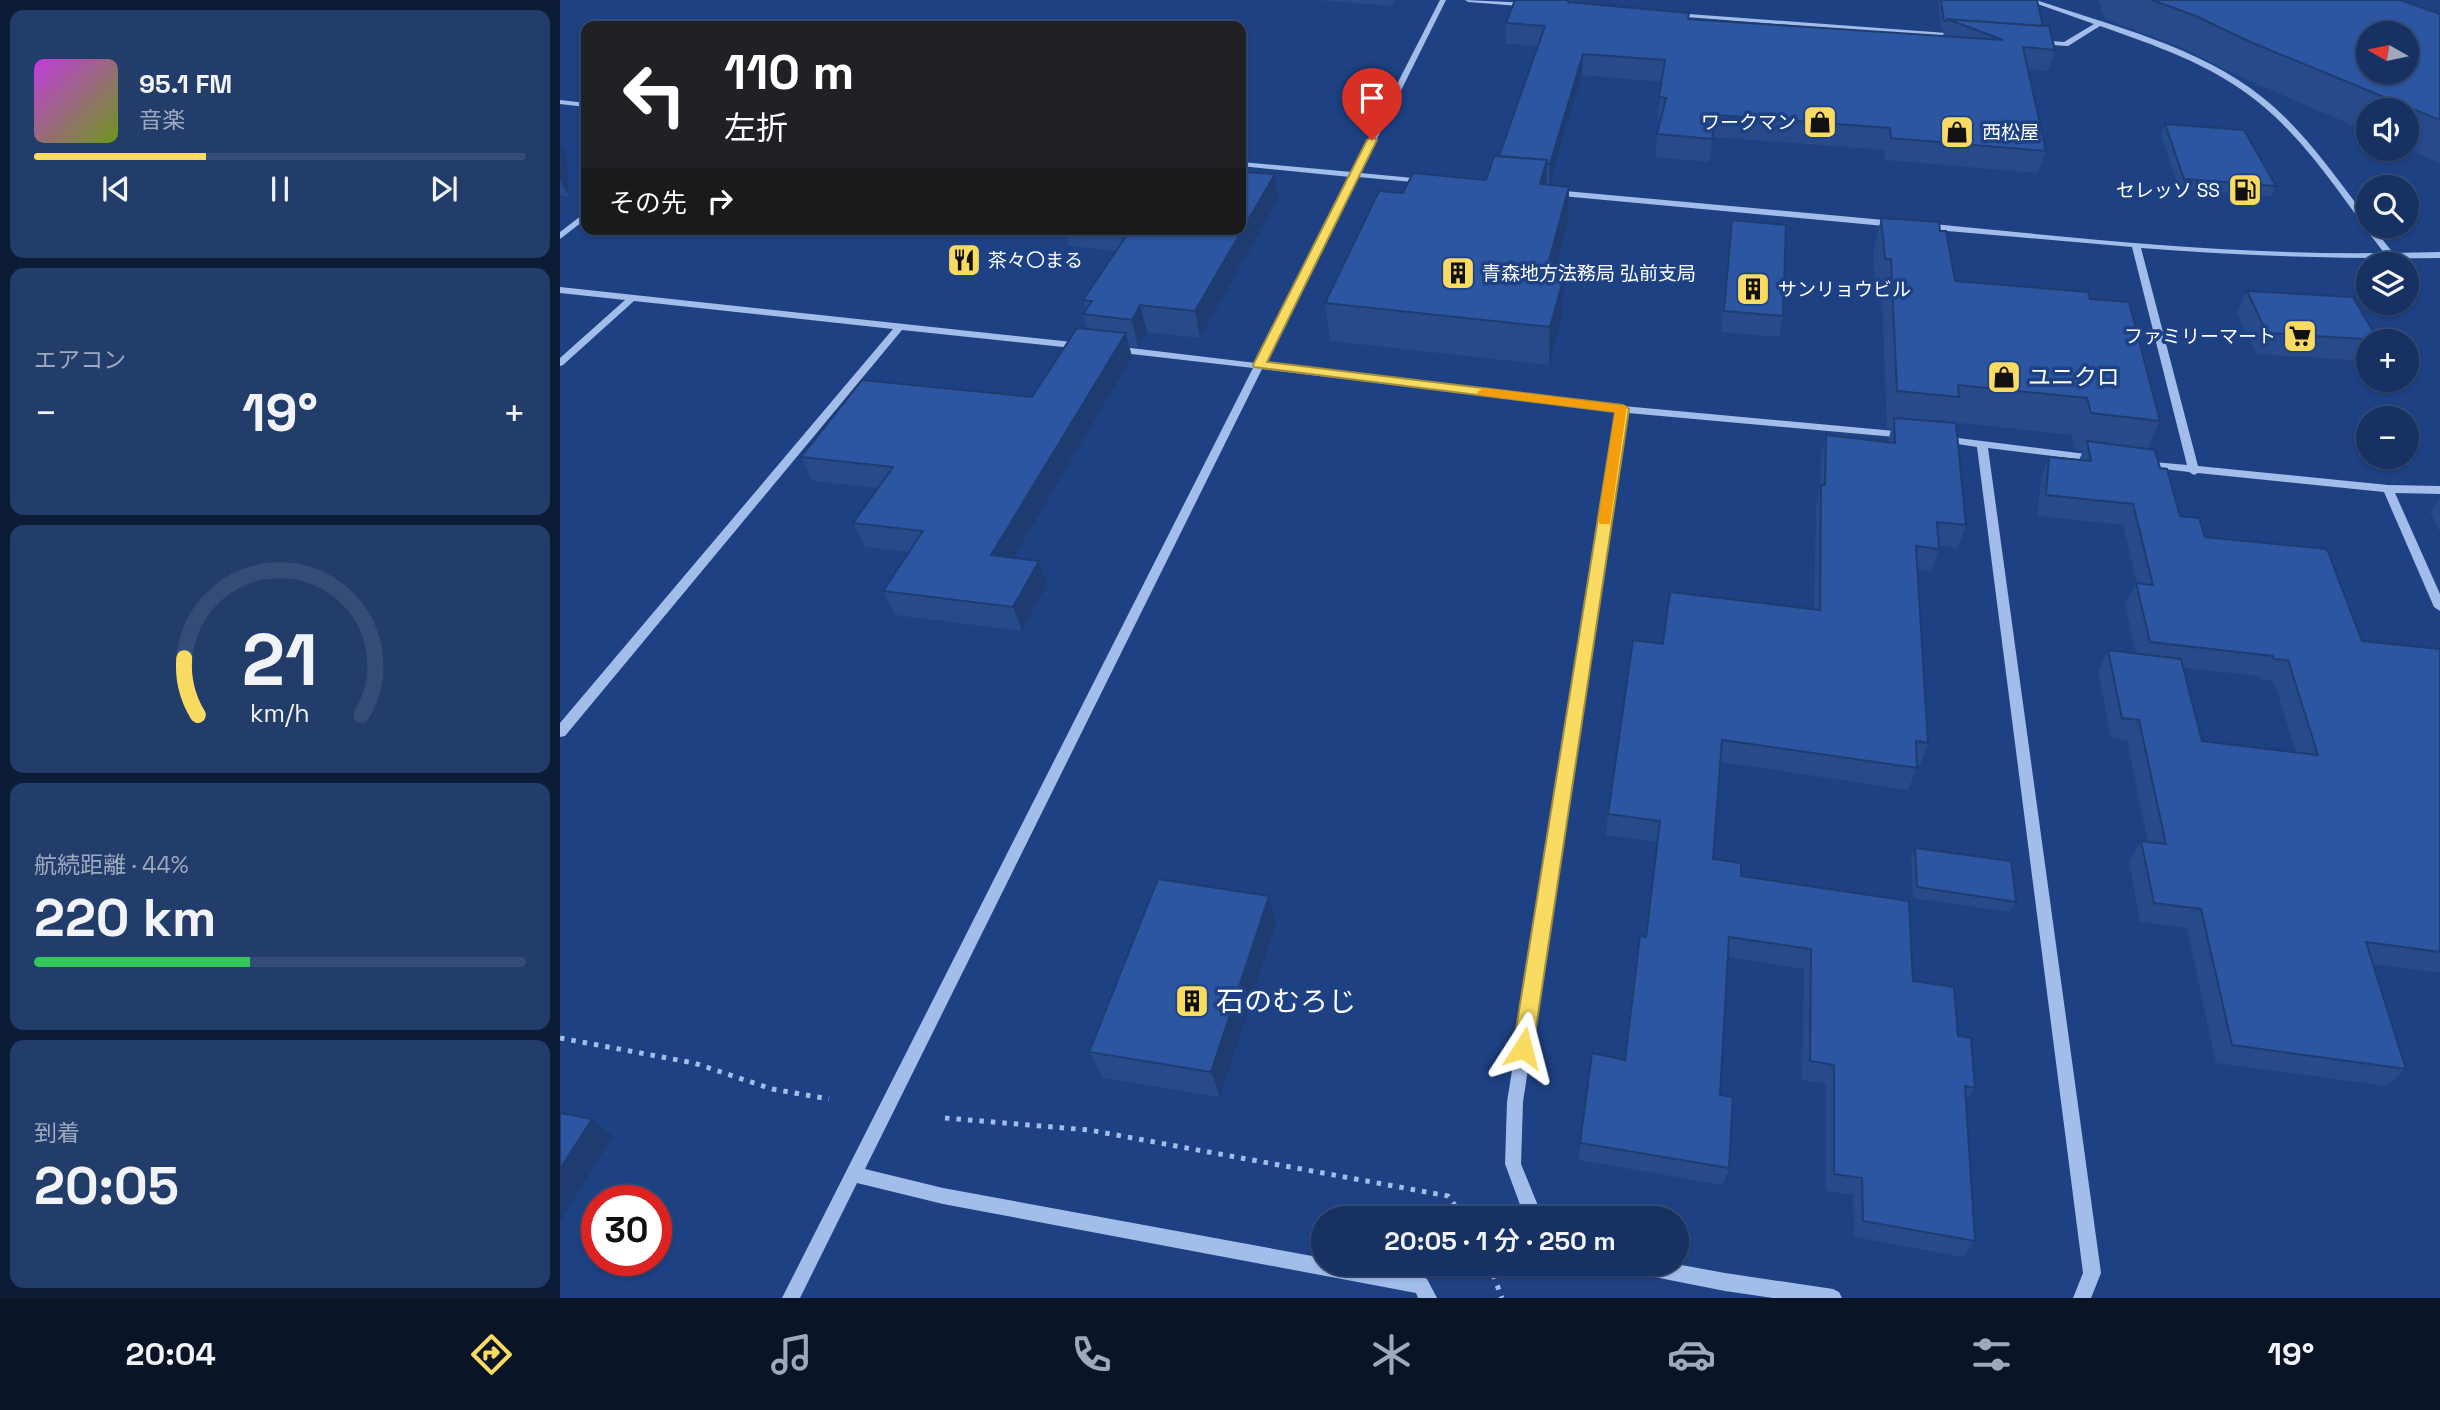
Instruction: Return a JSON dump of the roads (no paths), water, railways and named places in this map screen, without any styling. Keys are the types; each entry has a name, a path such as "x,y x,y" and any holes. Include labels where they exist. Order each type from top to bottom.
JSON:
{"street":[{"path":"791,1298 1443,0"},
{"path":"1468,0 1537,5"},
{"path":"2028,0 2099,24 2216,71 2259,99 2305,141 2356,209"},
{"path":"1662,14 1968,36"},
{"path":"2023,40 2065,44 2099,24"},
{"path":"560,102 581,104"},
{"path":"1246,164 1441,183"},
{"path":"1549,192 1903,224"},
{"path":"560,236 581,219"},
{"path":"1916,225 2136,246 2356,256"},
{"path":"2136,246 2194,471"},
{"path":"2419,255 2440,255"},
{"path":"560,290 1088,346"},
{"path":"560,363 632,298"},
{"path":"560,732 900,326"},
{"path":"1101,348 1623,409 1916,436"},
{"path":"1529,1206 1513,1164 1515,1101 1623,409"},
{"path":"1929,438 2101,459"},
{"path":"1982,443 2092,1273 2082,1298"},
{"path":"2128,462 2194,471 2388,489 2440,490"},
{"path":"2388,489 2440,607"},
{"path":"853,1174 943,1196 1420,1285 1428,1298"},
{"path":"1689,1275 1833,1298"}],"place":[{"name":"ワークマン","path":"1820,122"},
{"name":"西松屋","path":"1957,132"},
{"name":"セレッソ SS","path":"2245,190"},
{"name":"茶々〇まる","path":"964,260"},
{"name":"青森地方法務局 弘前支局","path":"1458,273"},
{"name":"サンリョウビル","path":"1753,289"},
{"name":"ファミリーマート","path":"2300,336"},
{"name":"ユニクロ","path":"2004,377"},
{"name":"石のむろじ","path":"1192,1001"}]}
